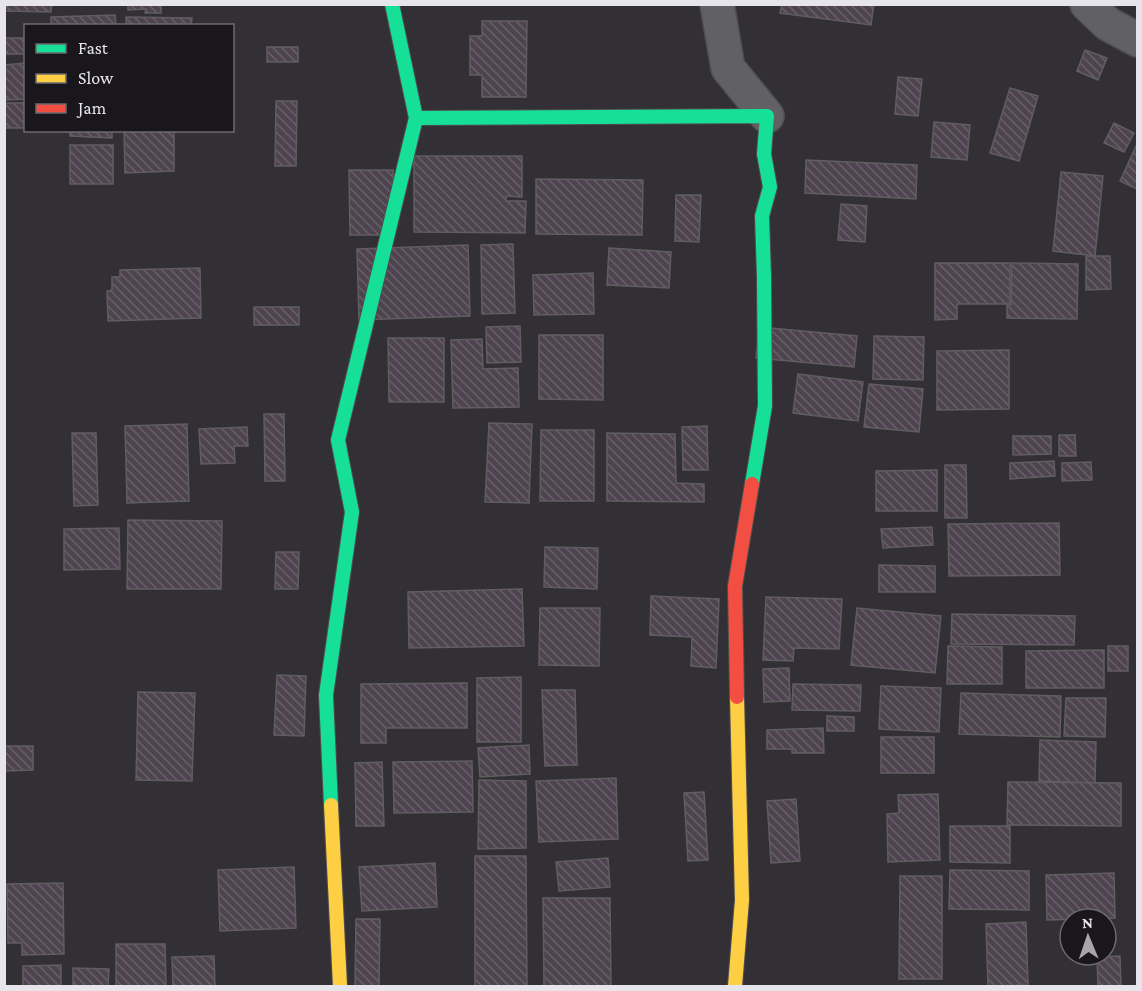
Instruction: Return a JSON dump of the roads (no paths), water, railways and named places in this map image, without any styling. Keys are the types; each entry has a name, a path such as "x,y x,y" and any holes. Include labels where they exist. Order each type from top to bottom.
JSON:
{"street":[{"path":"340,987 326,695 352,512 338,440 416,118 392,4"},
{"path":"717,4 728,68 767,116 764,154 770,187 762,216 765,406 735,586 742,900 735,987"},
{"path":"1087,4 1108,24 1137,40"},
{"path":"416,118 767,116"}]}
